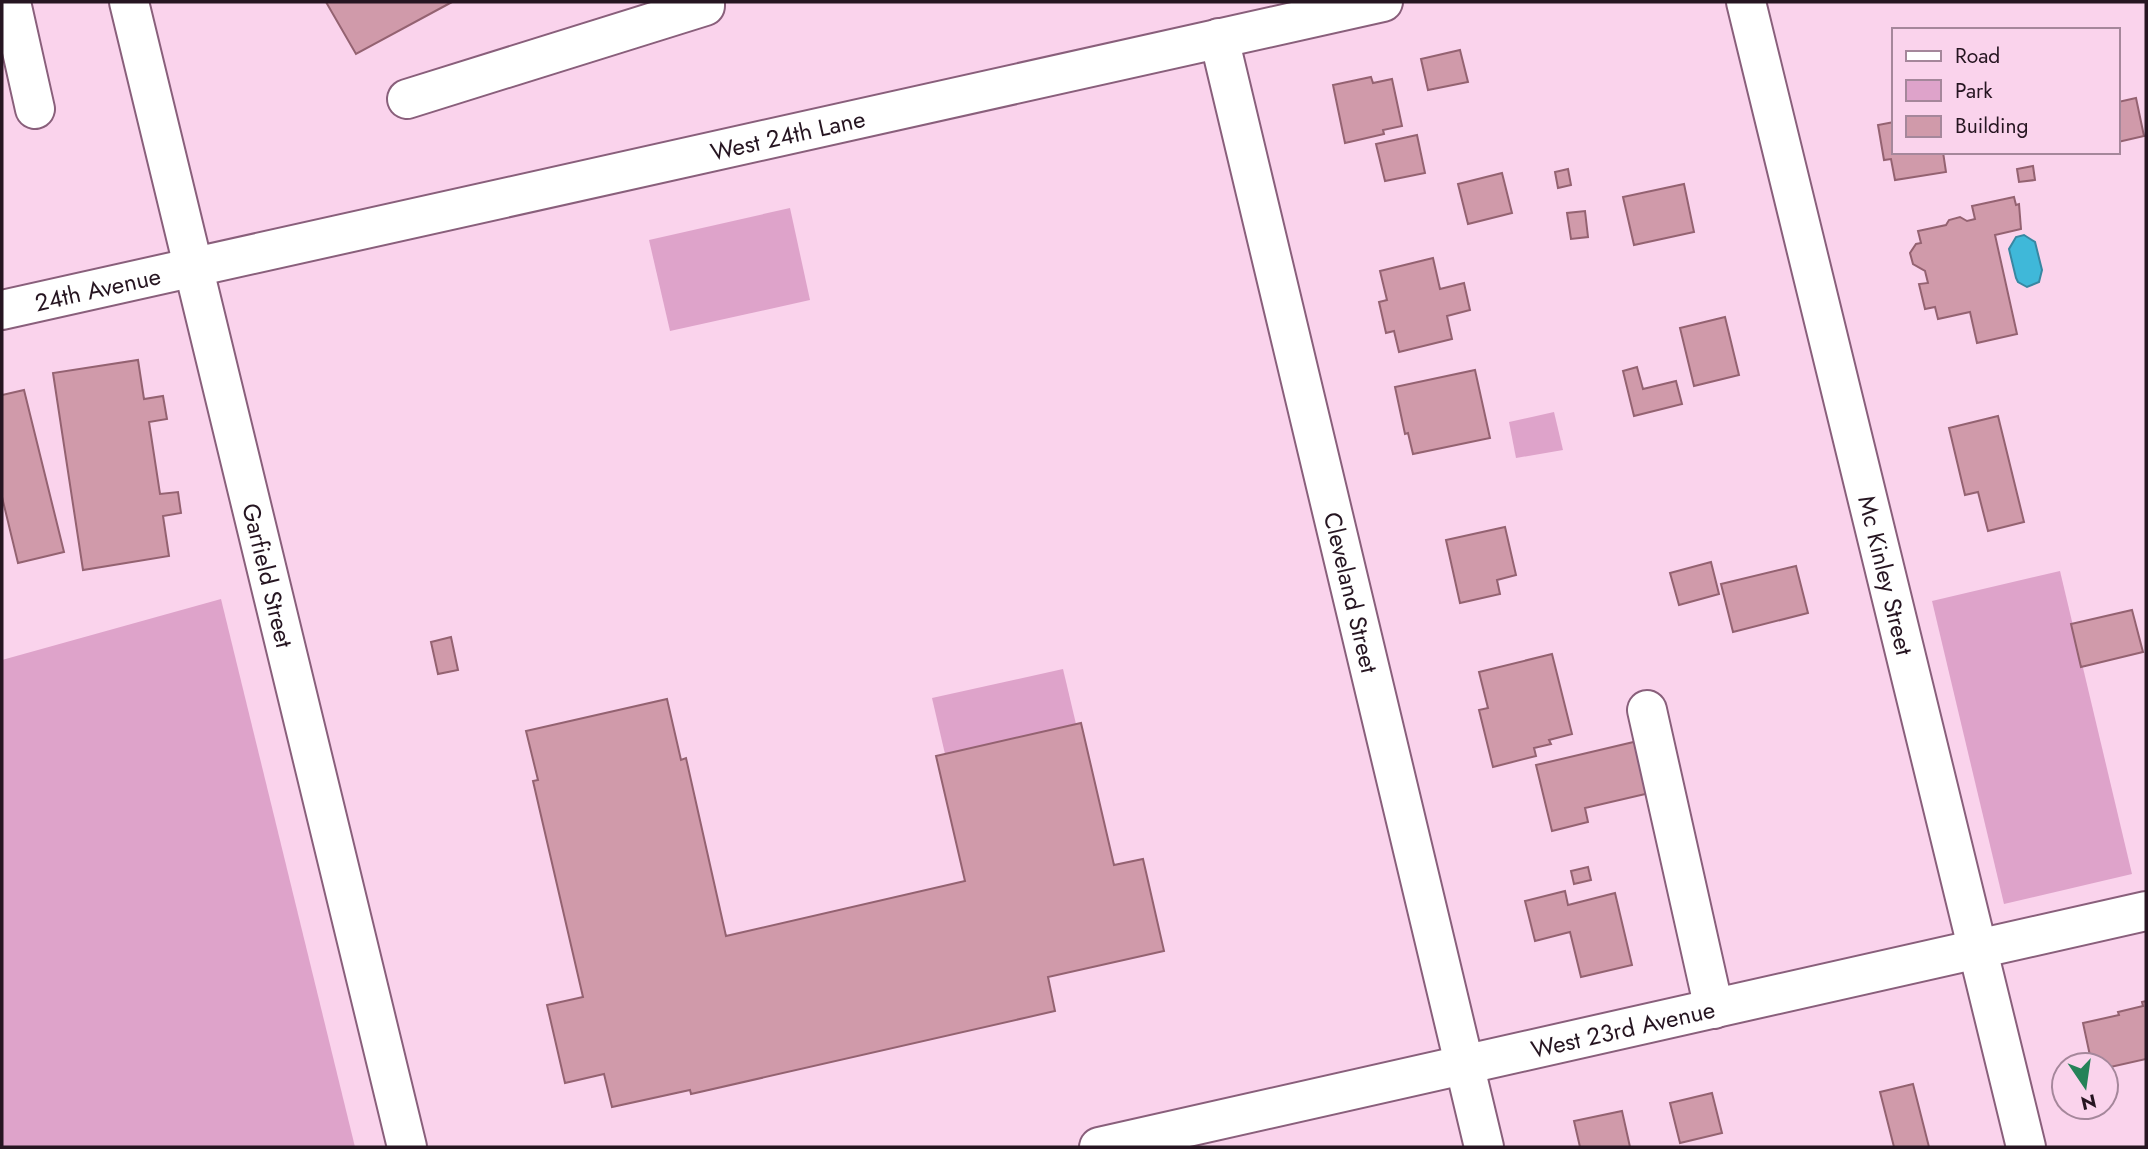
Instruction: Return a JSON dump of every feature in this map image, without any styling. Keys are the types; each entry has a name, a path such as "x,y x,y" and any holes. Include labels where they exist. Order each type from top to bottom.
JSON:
{"street":[{"name":"Garfield Street","path":"129,2 407,1147"},
{"name":"West 24th Lane","path":"194,267 1383,2"},
{"name":"Mc Kinley Street","path":"1746,2 2026,1147"},
{"path":"407,99 708,3"},
{"path":"10,26 35,109"},
{"name":"Cleveland Street","path":"1219,38 1484,1147"},
{"name":"24th Avenue","path":"2,310 194,267"},
{"path":"1647,710 1714,1009"},
{"name":"West 23rd Avenue","path":"1099,1147 2146,911"}],"green space":[{"path":"790,208 810,300 670,331 649,240"},
{"path":"1554,412 1563,450 1516,458 1509,422"},
{"path":"2060,571 2132,874 2004,904 1932,601"},
{"path":"221,599 355,1147 2,1147 2,660"},
{"path":"1063,669 1076,724 945,754 932,698"}],"water":[{"path":"2024,235 2035,242 2042,270 2039,282 2027,287 2016,278 2009,249 2016,237"}],"building":[{"path":"326,2 452,2 356,54"},
{"path":"1460,50 1468,82 1428,90 1421,59"},
{"path":"1371,77 1373,83 1392,79 1402,126 1383,130 1384,134 1345,143 1333,85"},
{"path":"2136,98 2144,136 2120,142 2120,102"},
{"path":"1892,122 1892,154 1943,154 1946,172 1895,180 1891,159 1884,160 1878,125"},
{"path":"1417,135 1425,173 1385,181 1376,144"},
{"path":"2033,166 2035,180 2019,182 2017,169"},
{"path":"1568,169 1571,185 1558,188 1555,172"},
{"path":"1502,173 1512,213 1468,224 1458,184"},
{"path":"1684,184 1694,232 1634,245 1623,197"},
{"path":"2014,197 2016,205 2019,204 2021,229 1995,235 2017,334 1977,343 1970,312 1938,319 1935,307 1925,309 1919,284 1928,283 1925,271 1913,264 1910,253 1916,244 1921,243 1918,231 1946,225 1949,220 1960,217 1967,221 1975,219 1972,206"},
{"path":"1585,211 1588,237 1571,239 1567,213"},
{"path":"1433,258 1440,289 1464,283 1470,310 1447,316 1452,339 1399,352 1394,331 1386,333 1379,302 1387,300 1380,271"},
{"path":"1725,317 1739,375 1694,386 1680,328"},
{"path":"138,360 144,399 163,396 167,419 149,422 160,494 178,492 181,513 163,516 169,556 83,570 53,373"},
{"path":"1637,367 1643,389 1676,381 1682,404 1634,416 1623,371"},
{"path":"1475,370 1490,438 1413,454 1408,433 1405,434 1395,387"},
{"path":"24,390 64,552 18,563 2,497 2,395"},
{"path":"1998,416 2024,522 1988,531 1978,492 1965,495 1949,428"},
{"path":"1505,527 1516,575 1497,580 1500,594 1460,603 1446,540"},
{"path":"1711,562 1719,594 1679,605 1670,573"},
{"path":"1796,566 1808,613 1733,632 1721,584"},
{"path":"2132,610 2143,652 2081,667 2071,624"},
{"path":"451,637 458,670 438,674 431,642"},
{"path":"1552,654 1572,734 1549,740 1551,744 1534,748 1536,756 1493,767 1479,710 1488,708 1479,672"},
{"path":"667,699 681,760 686,758 726,936 965,881 936,756 1081,723 1114,865 1143,859 1164,951 1048,977 1055,1011 691,1094 690,1090 612,1107 604,1074 565,1083 547,1005 583,997 533,781 538,780 526,731"},
{"path":"1642,740 1654,792 1585,808 1588,822 1552,831 1536,765"},
{"path":"1588,867 1591,880 1574,884 1571,871"},
{"path":"1565,891 1568,905 1615,893 1632,965 1581,977 1570,932 1535,941 1525,901"},
{"path":"2146,1001 2146,1059 2120,1065 2120,1051 2089,1051 2083,1023 2119,1015 2118,1012 2143,1006 2142,1002"},
{"path":"1913,1084 1929,1147 1894,1147 1880,1092"},
{"path":"1712,1093 1722,1133 1680,1143 1670,1103"},
{"path":"1622,1111 1630,1147 1580,1147 1574,1121"}]}
